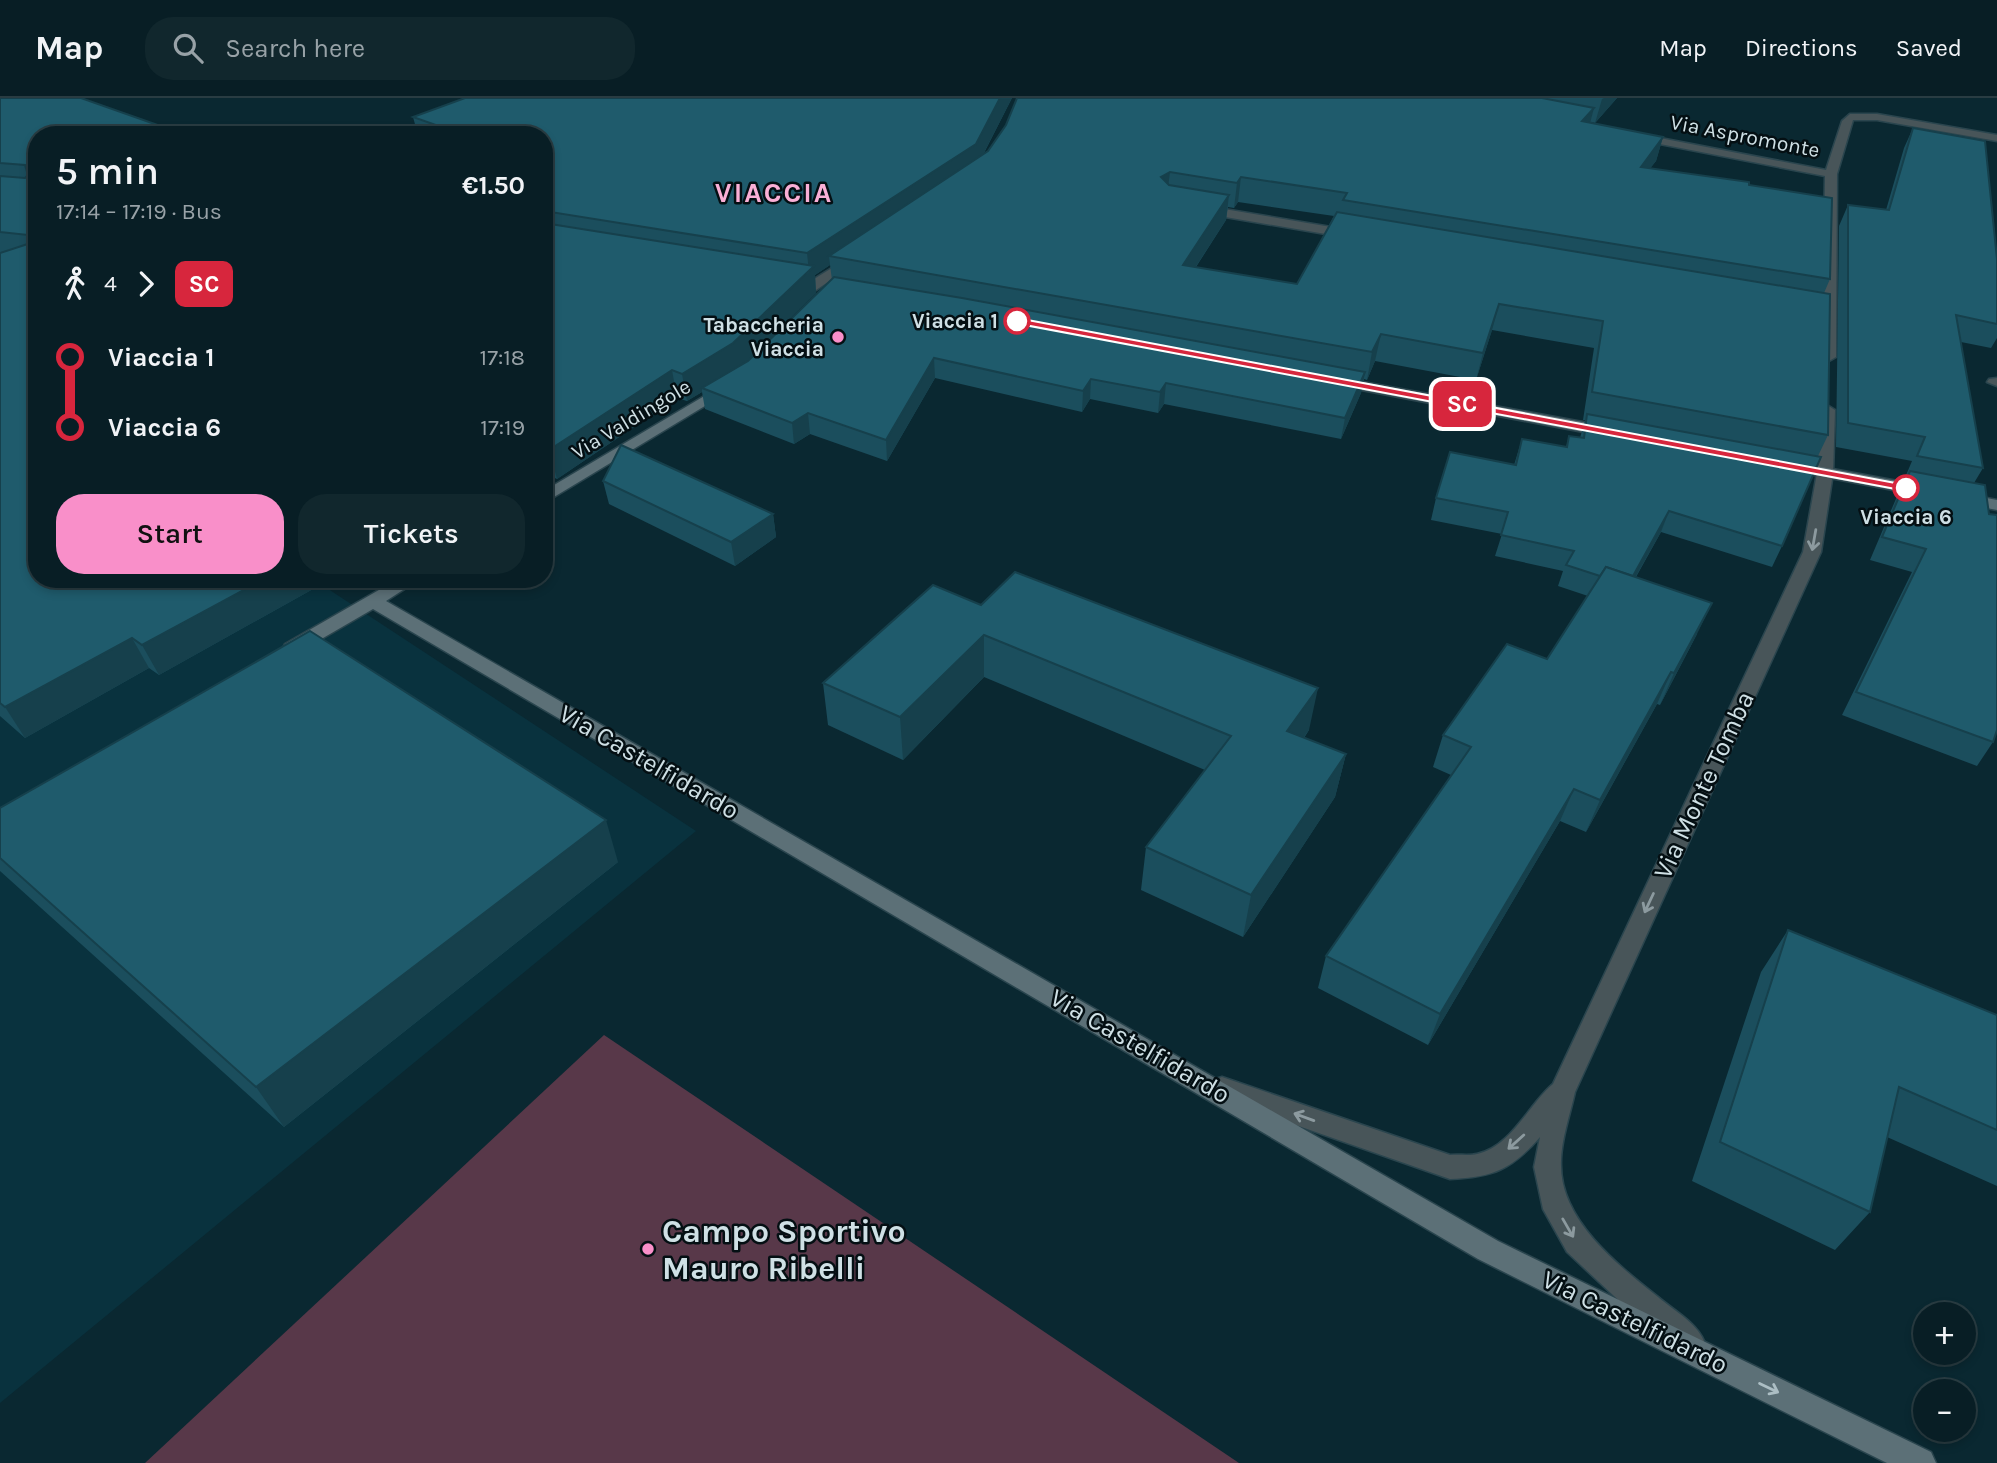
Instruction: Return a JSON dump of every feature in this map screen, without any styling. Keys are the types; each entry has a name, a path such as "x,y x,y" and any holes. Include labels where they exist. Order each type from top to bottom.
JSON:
{"street":[{"path":"1831,174 1850,117 1877,117 1997,138"},
{"name":"Via Aspromonte","path":"1628,135 1831,174 1823,314 1829,368"},
{"path":"1181,206 1370,238"},
{"path":"827,295 804,285 867,249"},
{"name":"Via Valdingole","path":"553,493 744,376"},
{"path":"1319,378 1620,434"},
{"path":"1825,473 1828,394"},
{"path":"1770,463 1997,505"},
{"name":"Via Monte Tomba","path":"1712,1360 1640,1301 1577,1243 1557,1209 1547,1167 1562,1092 1812,552 1825,473"},
{"path":"277,656 397,588"},
{"name":"Via Castelfidardo","path":"374,602 1488,1250 1920,1463"},
{"name":"Via Monte Tomba","path":"1196,1079 1450,1167 1481,1166 1495,1159 1517,1143 1562,1092"}],"shaded area":[{"path":"0,322 28,516 28,588 327,588 696,831 0,1403"},
{"name":"Campo Sportivo Mauro Ribelli","path":"604,1035 1239,1463 145,1463"}],"building":[{"path":"0,98 81,98 160,126 28,126 28,175 25,165 0,163"},
{"path":"465,98 1000,98 976,144 807,253 553,212 553,126 438,126 413,117"},
{"path":"1017,98 1542,98 1594,108 1582,121 1663,137 1641,167 1749,182 1749,185 1832,198 1830,279 1343,200 1347,193 1241,177 1237,183 1170,172 1161,177 1169,185 1229,195 1183,265 1297,284 1337,212 1830,294 1828,435 1592,392 1603,321 1499,304 1483,353 1381,334 1372,352 829,256 988,151 1006,125"},
{"path":"1913,128 1985,141 1997,259 1997,324 1956,315 1983,468 1917,456 1925,437 1848,423 1848,205 1889,210"},
{"path":"28,175 28,235 0,232 0,176 25,178"},
{"path":"553,224 814,266 733,343 682,374 672,370 553,447"},
{"path":"28,244 28,588 247,588 142,645 132,638 5,707 0,703 0,253"},
{"path":"834,277 1365,372 1345,418 1166,383 1160,392 1091,379 1083,391 934,358 886,440 808,413 792,423 702,388 748,361"},
{"path":"1587,414 1821,457 1782,546 1669,511 1633,576 1606,567 1600,576 1566,565 1574,551 1501,535 1508,512 1436,498 1450,452 1516,465 1522,439 1567,447 1569,436 1584,438"},
{"path":"621,445 773,514 731,542 603,481"},
{"path":"1910,471 1985,485 1989,514 1997,515 1997,730 1993,742 1856,692 1926,549 1882,537"},
{"path":"1606,567 1712,603 1600,800 1574,789 1440,1014 1326,956 1471,747 1443,735 1507,644 1547,659"},
{"path":"1015,572 1318,688 1287,731 1346,754 1251,895 1146,847 1231,736 984,635 900,717 823,683 933,585 981,605"},
{"path":"310,631 606,820 256,1087 0,858 0,808"},
{"path":"1788,930 1997,1015 1997,1130 1899,1087 1870,1212 1720,1142"}],"bus line":[{"name":"SC","path":"1017,321 1906,488"}],"place":[{"name":"Viaccia 1","path":"1017,321"},
{"name":"Tabaccheria Viaccia","path":"838,337"},
{"name":"Viaccia 6","path":"1906,488"},
{"name":"Campo Sportivo Mauro Ribelli","path":"648,1249"}],"district":[{"name":"VIACCIA","path":"774,192"}]}
